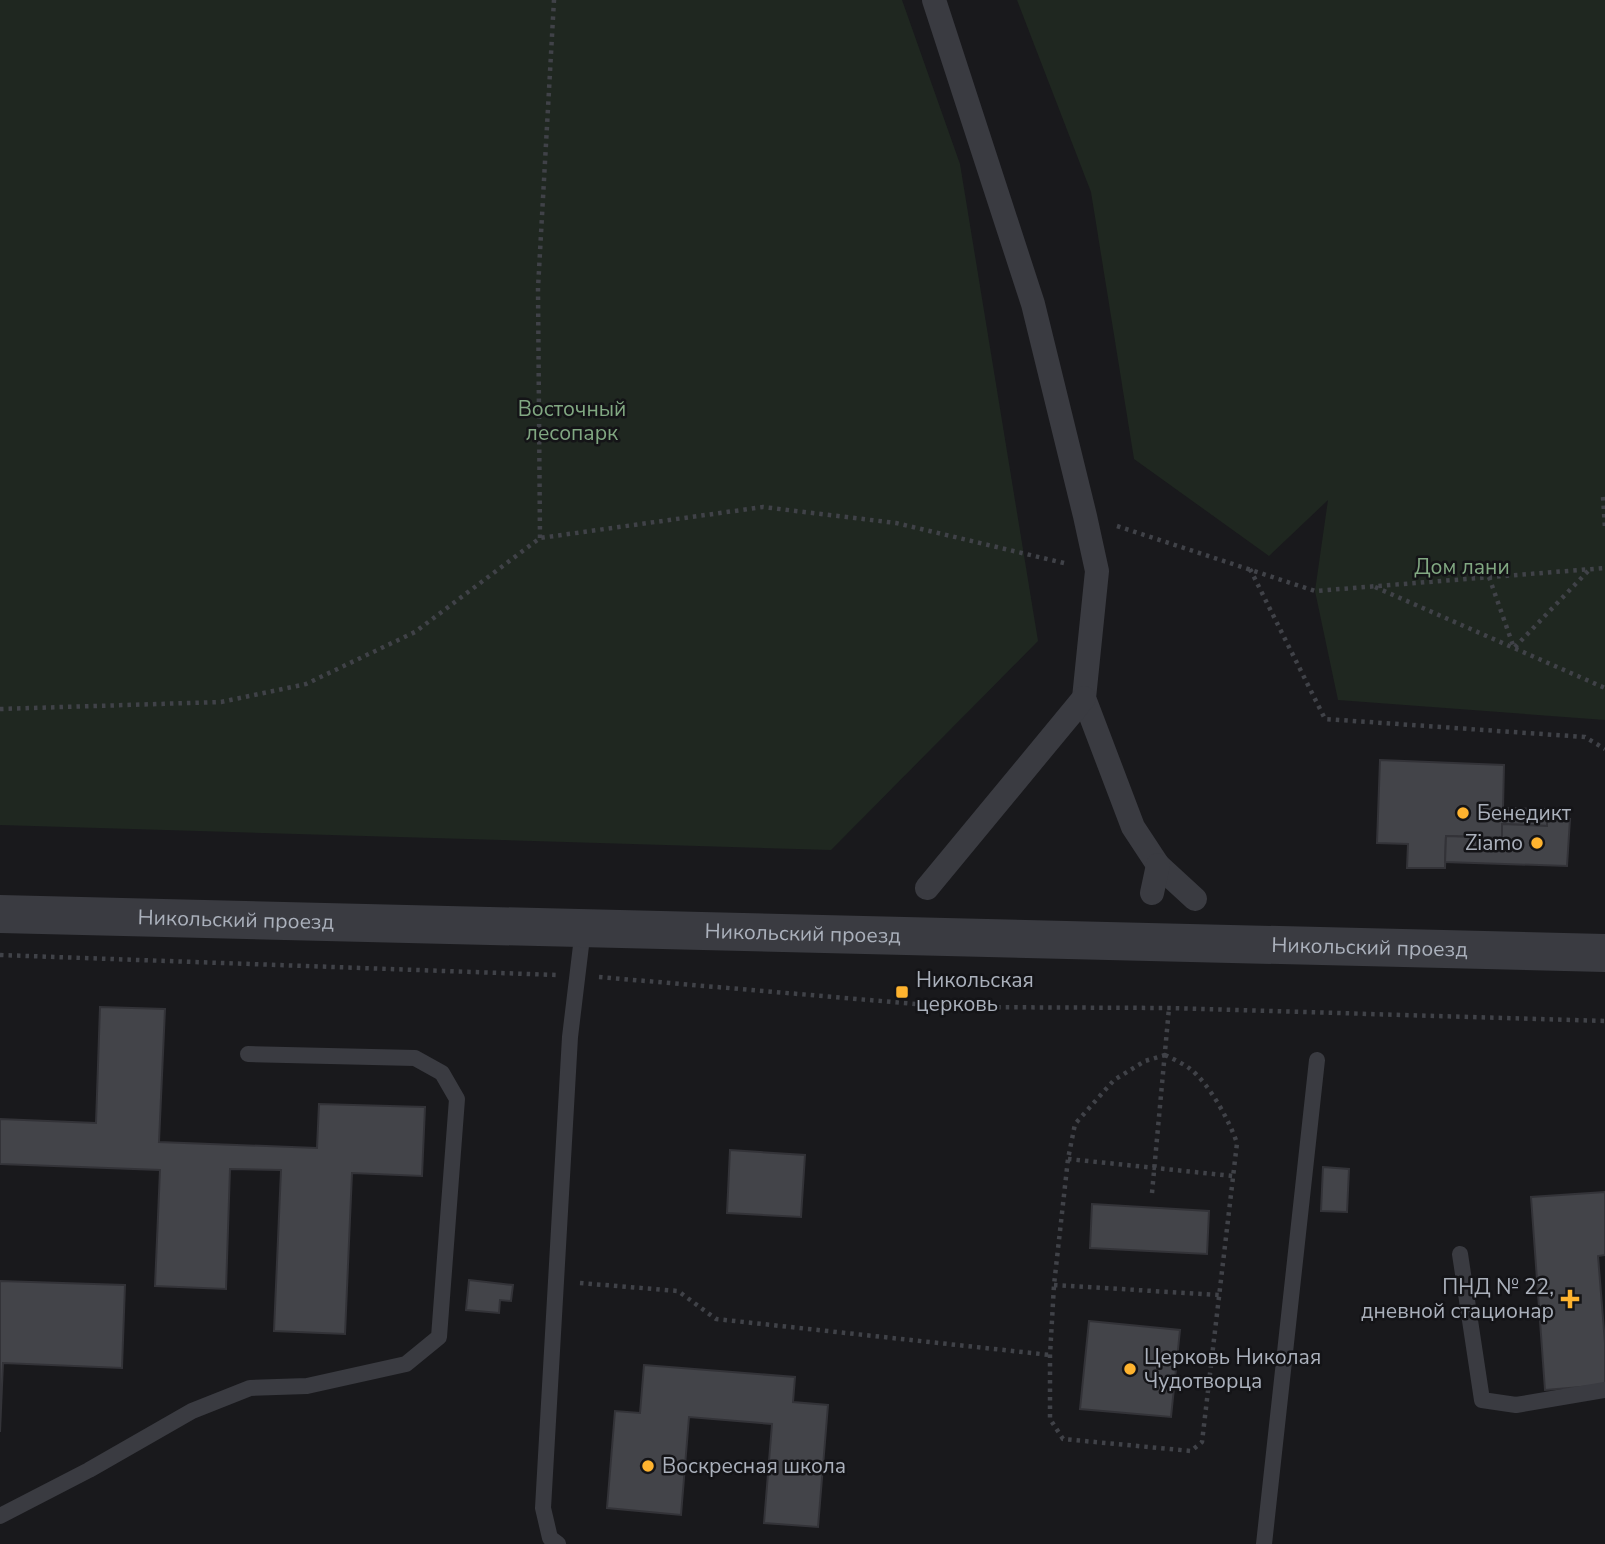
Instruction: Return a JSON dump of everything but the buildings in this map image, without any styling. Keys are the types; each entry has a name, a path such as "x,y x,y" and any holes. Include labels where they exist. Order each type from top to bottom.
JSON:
{"street":[{"path":"934,0 1033,304 1097,571 1084,698 1133,827 1158,865 1195,899"},
{"path":"927,888 1084,698"},
{"path":"1152,893 1158,865"},
{"name":"Никольский проезд","path":"0,914 583,926 1605,953"}],"lane":[{"path":"558,1544 550,1538 543,1508 570,1037 583,926"},
{"path":"0,1516 89,1470 192,1411 250,1388 307,1386 406,1364 439,1337 457,1099 442,1073 415,1058 248,1054"},
{"path":"1264,1544 1317,1060"},
{"path":"1460,1254 1482,1399 1516,1405 1605,1391"}],"path":[{"path":"540,538 538,288 554,0"},
{"path":"1603,497 1605,528"},
{"path":"0,709 221,702 306,684 415,632 540,538 763,507 896,523 1097,571"},
{"path":"1085,516 1315,591 1605,568"},
{"path":"1249,568 1325,719 1585,737 1605,749"},
{"path":"1514,648 1590,570"},
{"path":"1489,578 1514,648"},
{"path":"1373,586 1605,688"},
{"path":"1119,1009 1169,1008 1605,1021"},
{"path":"1152,1194 1169,1008"},
{"path":"1165,1055 1190,1068 1228,1119 1237,1143 1202,1443 1191,1451 1063,1439 1050,1419 1051,1355 1068,1159 1075,1124 1114,1080 1145,1061 1165,1055"},
{"path":"1068,1159 1233,1176"},
{"path":"556,1281 678,1291 716,1319 1051,1355"},
{"path":"1055,1286 1219,1295"}],"green space":[{"name":"Восточный лесопарк","path":"0,0 902,0 960,164 1038,641 831,850 0,825"},
{"name":"Дом лани","path":"1017,0 1605,0 1605,720 1338,700 1315,591 1328,500 1269,556 1134,459 1091,192"}],"place":[{"name":"Бенедикт","path":"1463,813"},
{"name":"Ziamo","path":"1537,843"},
{"name":"Никольская церковь","path":"902,992"},
{"name":"ПНД № 22, дневной стационар","path":"1570,1299"},
{"name":"Церковь Николая Чудотворца","path":"1130,1369"},
{"name":"Воскресная школа","path":"648,1466"}]}
